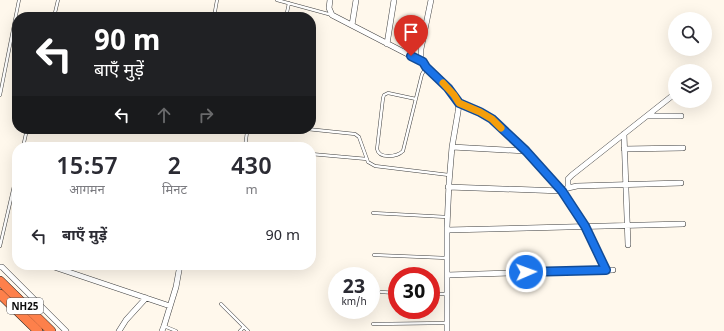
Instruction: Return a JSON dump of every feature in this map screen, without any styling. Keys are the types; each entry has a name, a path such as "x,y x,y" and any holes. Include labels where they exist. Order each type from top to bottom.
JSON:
{"highway":[{"name":"NH25","path":"0,281 51,331"},
{"name":"NH25","path":"0,294 38,331"}],"street":[{"path":"330,0 329,8 332,15 423,62"},
{"path":"352,25 356,0"},
{"path":"387,44 393,0"},
{"path":"431,0 421,49 421,57 426,67 448,88 459,103 492,119 526,151 562,191 585,226 606,270"},
{"path":"568,188 568,179 572,175 668,99"},
{"path":"447,331 448,187 452,147 459,103"},
{"path":"647,116 681,116"},
{"path":"624,134 628,245"},
{"path":"452,147 526,151"},
{"path":"624,149 682,148"},
{"path":"448,187 562,191 577,186 681,183"},
{"path":"447,230 683,224"},
{"path":"0,266 66,331"},
{"path":"63,270 170,306"},
{"path":"163,329 176,287 179,270"},
{"path":"447,275 613,270"},
{"path":"119,331 126,320 146,298"}],"lane":[{"path":"17,12 19,0"},
{"path":"55,12 58,0"},
{"path":"215,12 217,0"},
{"path":"277,0 332,15"},
{"path":"287,12 289,3"},
{"path":"326,13 329,8"},
{"path":"0,95 12,35"},
{"path":"416,99 388,93 384,95 378,149 380,154 391,156 400,154 403,151 416,99 422,74 426,67"},
{"path":"316,130 355,134 358,137 368,162 375,166 449,175"},
{"path":"316,154 367,159"},
{"path":"0,246 12,194"},
{"path":"373,213 447,217"},
{"path":"374,255 447,258"},
{"path":"381,292 388,292"},
{"path":"440,294 447,294"},
{"path":"220,304 248,331"},
{"path":"373,324 447,323"},
{"path":"240,331 244,327"},
{"path":"163,329 176,331"}],"slow traffic":[{"path":"443,83 459,103 492,119 501,128"}],"route":[{"path":"411,56 423,62 426,67 448,88 459,103 492,119 526,151 562,191 585,226 606,270 526,272"}]}
